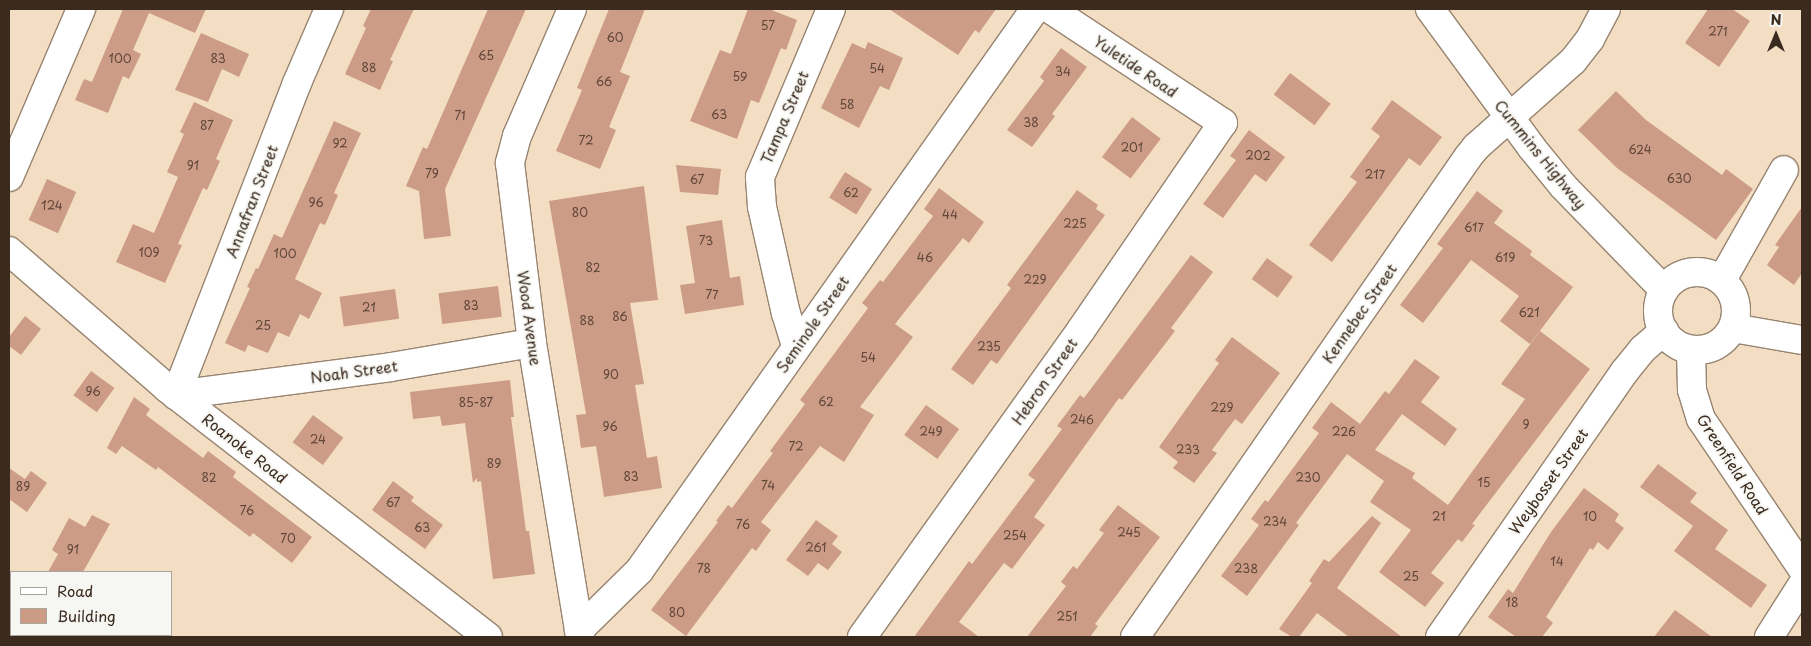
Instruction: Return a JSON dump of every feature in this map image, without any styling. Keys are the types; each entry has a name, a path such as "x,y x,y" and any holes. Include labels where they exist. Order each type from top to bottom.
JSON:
{"street":[{"path":"9,177 82,9"},
{"name":"Annafran Street","path":"176,395 297,83 329,9"},
{"name":"Wood Avenue","path":"572,9 516,136 510,163 532,343 580,634"},
{"name":"Tampa Street","path":"796,346 786,314 762,207 760,177 831,9"},
{"name":"Seminole Street","path":"580,634 640,571 796,346 1035,9"},
{"name":"Yuletide Road","path":"1050,9 1223,123"},
{"name":"Cummins Highway","path":"1430,9 1509,118 1563,186 1664,290"},
{"name":"Kennebec Street","path":"1135,637 1468,157 1476,147 1573,61 1590,39 1606,9"},
{"name":"Hebron Street","path":"862,637 1081,330 1223,123"},
{"path":"1722,280 1784,170"},
{"name":"Roanoke Road","path":"9,251 176,395 488,637"},
{"path":"1690,273 1710,274 1722,280 1736,302 1737,315 1733,328 1726,338 1716,346 1704,350 1691,350 1678,346 1664,331 1658,315 1659,302 1664,290 1672,280 1690,273"},
{"path":"1733,328 1802,340"},
{"name":"Weybosset Street","path":"1440,637 1625,371 1637,356 1664,331"},
{"name":"Noah Street","path":"176,395 391,367 532,343"},
{"name":"Greenfield Road","path":"1691,350 1692,390 1701,419 1802,568"},
{"path":"1769,637 1802,585"}],"building":[{"path":"123,9 206,9 195,33 149,13 133,50 141,54 129,79 123,76 108,113 75,100 84,79 92,82"},
{"path":"371,9 414,9 390,60 393,61 380,90 345,74 366,28 363,26"},
{"path":"488,9 526,9 445,189 451,236 424,239 419,191 406,186 423,147 427,149"},
{"path":"609,9 645,9 620,72 630,76 609,127 616,130 600,169 556,151 582,90 577,88"},
{"path":"748,9 769,9 797,20 786,50 781,48 759,103 751,100 737,139 690,121 720,50 731,54"},
{"path":"889,9 996,9 979,33 975,30 958,55"},
{"path":"1708,9 1732,9 1750,21 1719,67 1685,43"},
{"path":"201,33 249,54 239,77 222,69 208,102 175,90"},
{"path":"868,42 903,58 889,90 880,86 859,128 821,108 852,43 865,49"},
{"path":"1061,48 1087,67 1052,114 1055,116 1032,147 1007,130 1044,81 1040,77"},
{"path":"1290,73 1331,104 1314,125 1274,95"},
{"path":"1616,91 1646,120 1722,175 1726,169 1753,189 1716,240 1617,168 1578,130"},
{"path":"1392,100 1442,137 1420,166 1409,158 1332,262 1309,245 1357,182 1350,177 1380,136 1371,129"},
{"path":"194,102 233,120 216,159 220,161 207,190 203,188 178,244 182,245 165,283 116,262 133,224 154,233 178,177 167,172 184,134 180,132"},
{"path":"1132,117 1161,139 1131,179 1102,157"},
{"path":"334,121 361,133 334,193 338,195 325,225 320,223 295,279 322,293 309,319 300,314 289,337 278,332 268,353 248,345 245,352 225,343 250,288 247,287 256,268 258,269 274,234 282,238"},
{"path":"1249,130 1285,157 1266,182 1255,174 1223,218 1203,204 1236,160 1230,156"},
{"path":"676,165 721,169 718,195 680,192"},
{"path":"845,172 872,189 856,214 829,197"},
{"path":"47,179 76,192 58,233 29,220"},
{"path":"644,186 658,300 630,303 644,384 635,385 647,458 657,456 662,488 604,497 596,446 581,448 576,415 586,414 549,201"},
{"path":"939,188 984,222 969,243 963,238 895,324 913,337 860,407 874,415 844,462 820,446 761,522 771,530 756,551 752,548 686,636 651,610 718,522 716,521 728,505 732,508 773,453 770,451 805,404 800,400 868,308 862,303 880,280 883,282 933,216 924,209"},
{"path":"1077,190 1098,205 1096,209 1105,215 997,364 991,360 973,385 951,369 1011,288 1007,285"},
{"path":"1477,191 1503,211 1494,223 1532,251 1530,255 1573,287 1530,344 1500,321 1519,296 1471,260 1423,323 1400,305 1443,248 1437,244"},
{"path":"1802,207 1802,273 1794,285 1767,265 1779,247 1775,245"},
{"path":"722,220 730,278 740,276 744,305 685,314 680,285 695,283 686,226"},
{"path":"1191,255 1213,272 1171,328 1175,331 1122,400 1119,398 1034,517 1045,525 1012,569 1004,563 959,622 979,637 914,637 969,561 972,564 1035,480 1028,475 1062,429 1057,426 1080,395 1084,398"},
{"path":"1267,258 1293,277 1278,298 1252,279"},
{"path":"498,286 502,317 442,324 438,293"},
{"path":"395,289 399,319 344,327 340,297"},
{"path":"25,316 41,329 21,355 9,346 9,337"},
{"path":"1540,331 1590,369 1472,524 1475,525 1462,542 1458,539 1431,573 1444,583 1425,607 1379,572 1411,530 1370,502 1384,481 1347,454 1296,523 1299,525 1247,596 1221,576 1259,525 1251,519 1265,500 1268,502 1319,433 1312,428 1331,402 1360,424 1385,391 1389,394 1415,359 1440,377 1421,402 1457,429 1445,446 1402,414 1375,450 1415,473 1412,478 1448,505 1525,399 1501,384"},
{"path":"1232,337 1280,373 1242,424 1235,419 1212,450 1217,453 1194,483 1173,468 1178,462 1159,447 1219,363 1215,360"},
{"path":"91,371 114,388 97,412 73,395"},
{"path":"510,380 514,417 511,417 526,531 529,531 535,574 493,579 481,481 477,482 477,478 473,483 465,423 442,426 440,416 413,419 410,392"},
{"path":"134,397 150,409 146,415 203,458 208,451 236,472 233,477 312,537 292,563 253,533 250,537 158,467 156,470 122,446 116,454 107,448"},
{"path":"926,405 959,429 937,459 904,435"},
{"path":"313,415 343,438 323,465 293,442"},
{"path":"1658,464 1697,493 1690,502 1728,530 1715,549 1767,585 1751,608 1674,551 1693,526 1640,487"},
{"path":"9,468 25,479 31,471 47,483 27,512 9,499"},
{"path":"393,481 414,497 411,501 443,525 425,549 372,510"},
{"path":"1584,488 1619,514 1615,521 1624,528 1608,550 1598,542 1593,550 1590,548 1546,617 1553,623 1542,637 1516,637 1488,617 1508,589 1513,593 1551,532"},
{"path":"1118,505 1160,537 1095,624 1098,626 1090,637 1027,637 1066,586 1061,582 1073,566 1077,569 1104,533 1099,530"},
{"path":"92,515 110,524 84,571 49,571 58,554 52,550 69,518 85,527"},
{"path":"1372,516 1381,523 1337,588 1402,637 1349,637 1317,613 1299,637 1292,637 1279,629 1312,583 1309,581 1324,559 1329,562"},
{"path":"816,520 838,536 832,544 842,552 828,570 818,563 808,576 786,560"},
{"path":"1675,610 1712,637 1654,637"}]}
